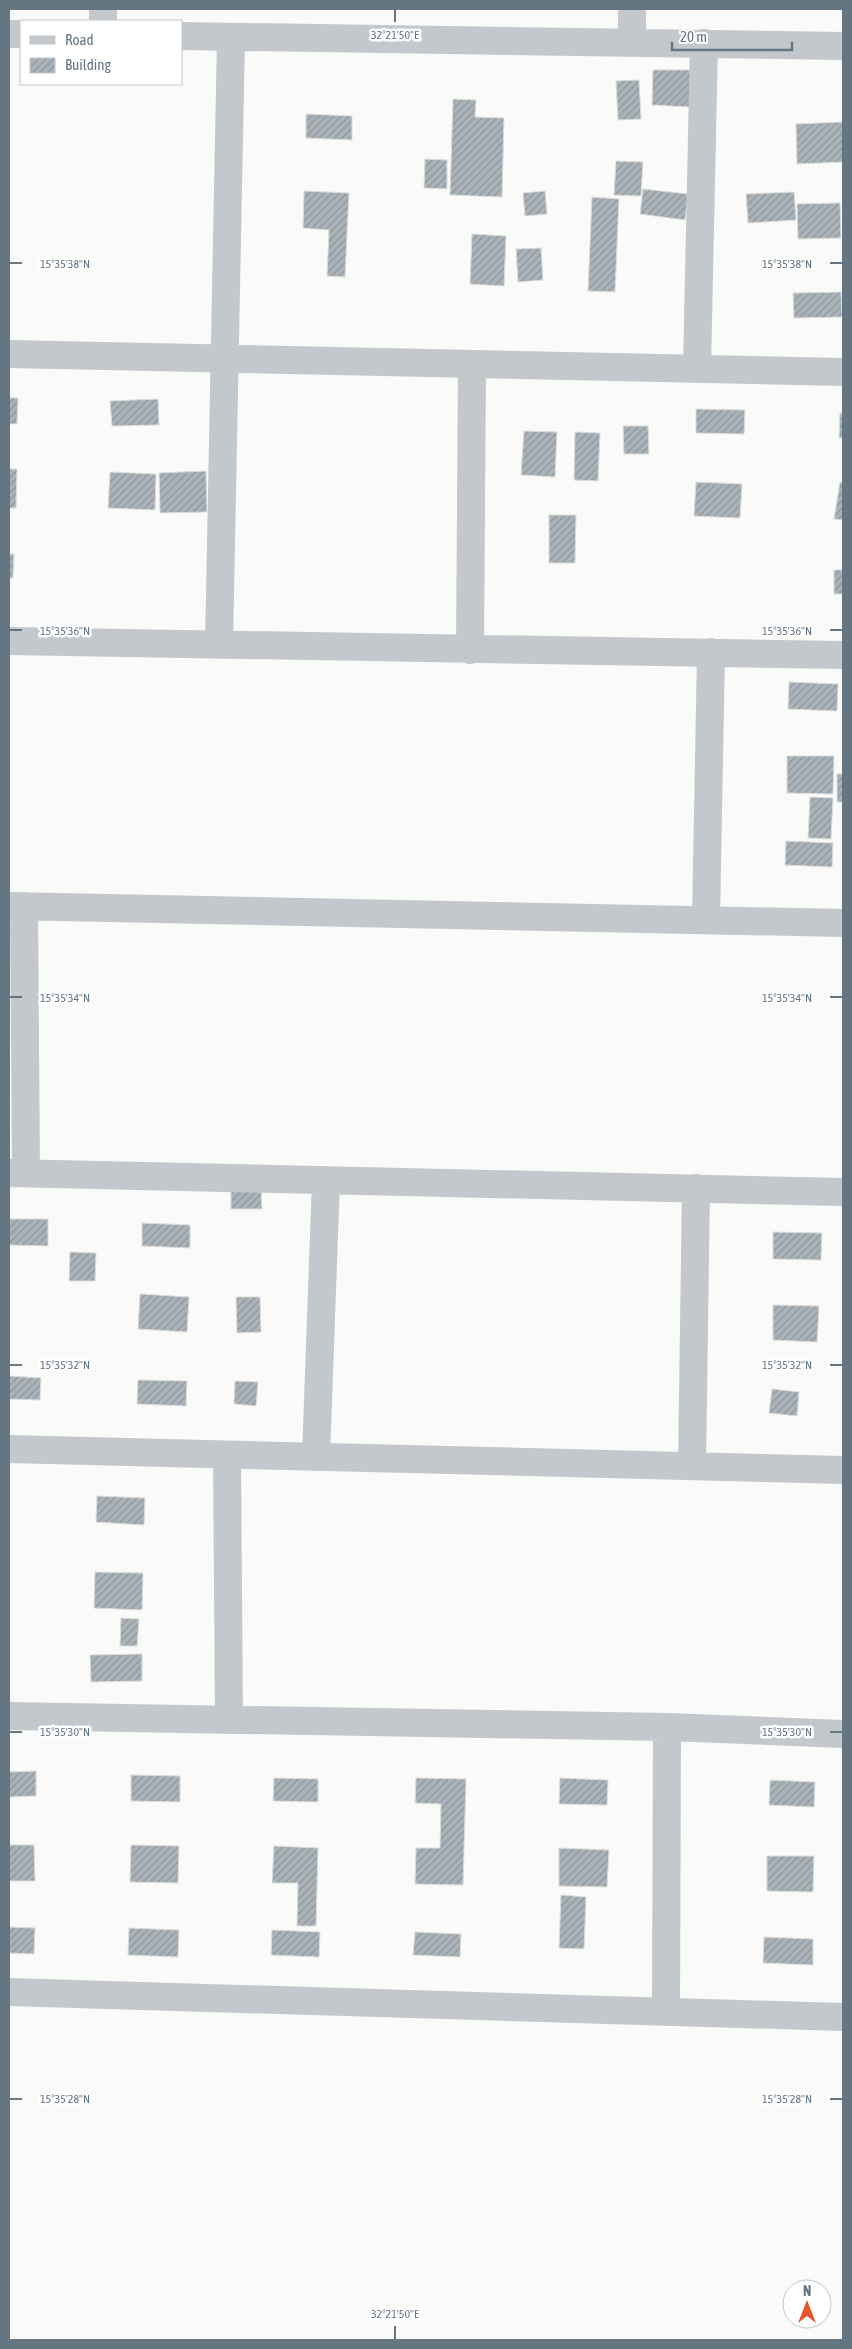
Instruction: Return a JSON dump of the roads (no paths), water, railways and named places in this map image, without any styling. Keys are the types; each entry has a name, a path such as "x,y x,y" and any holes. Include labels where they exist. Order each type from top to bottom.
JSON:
{"street":[{"path":"632,9 632,42"},
{"path":"182,36 843,46"},
{"path":"219,644 231,37"},
{"path":"697,368 704,43"},
{"path":"9,354 843,372"},
{"path":"470,650 472,364"},
{"path":"9,641 843,655"},
{"path":"706,920 711,652"},
{"path":"843,923 16,906 17,1173 843,1192"},
{"path":"316,1457 326,1180"},
{"path":"692,1466 696,1188"},
{"path":"9,1449 843,1470"},
{"path":"227,1455 230,1720"},
{"path":"9,1716 668,1728 843,1734"},
{"path":"666,2012 668,1728"},
{"path":"9,1992 843,2017"}]}
